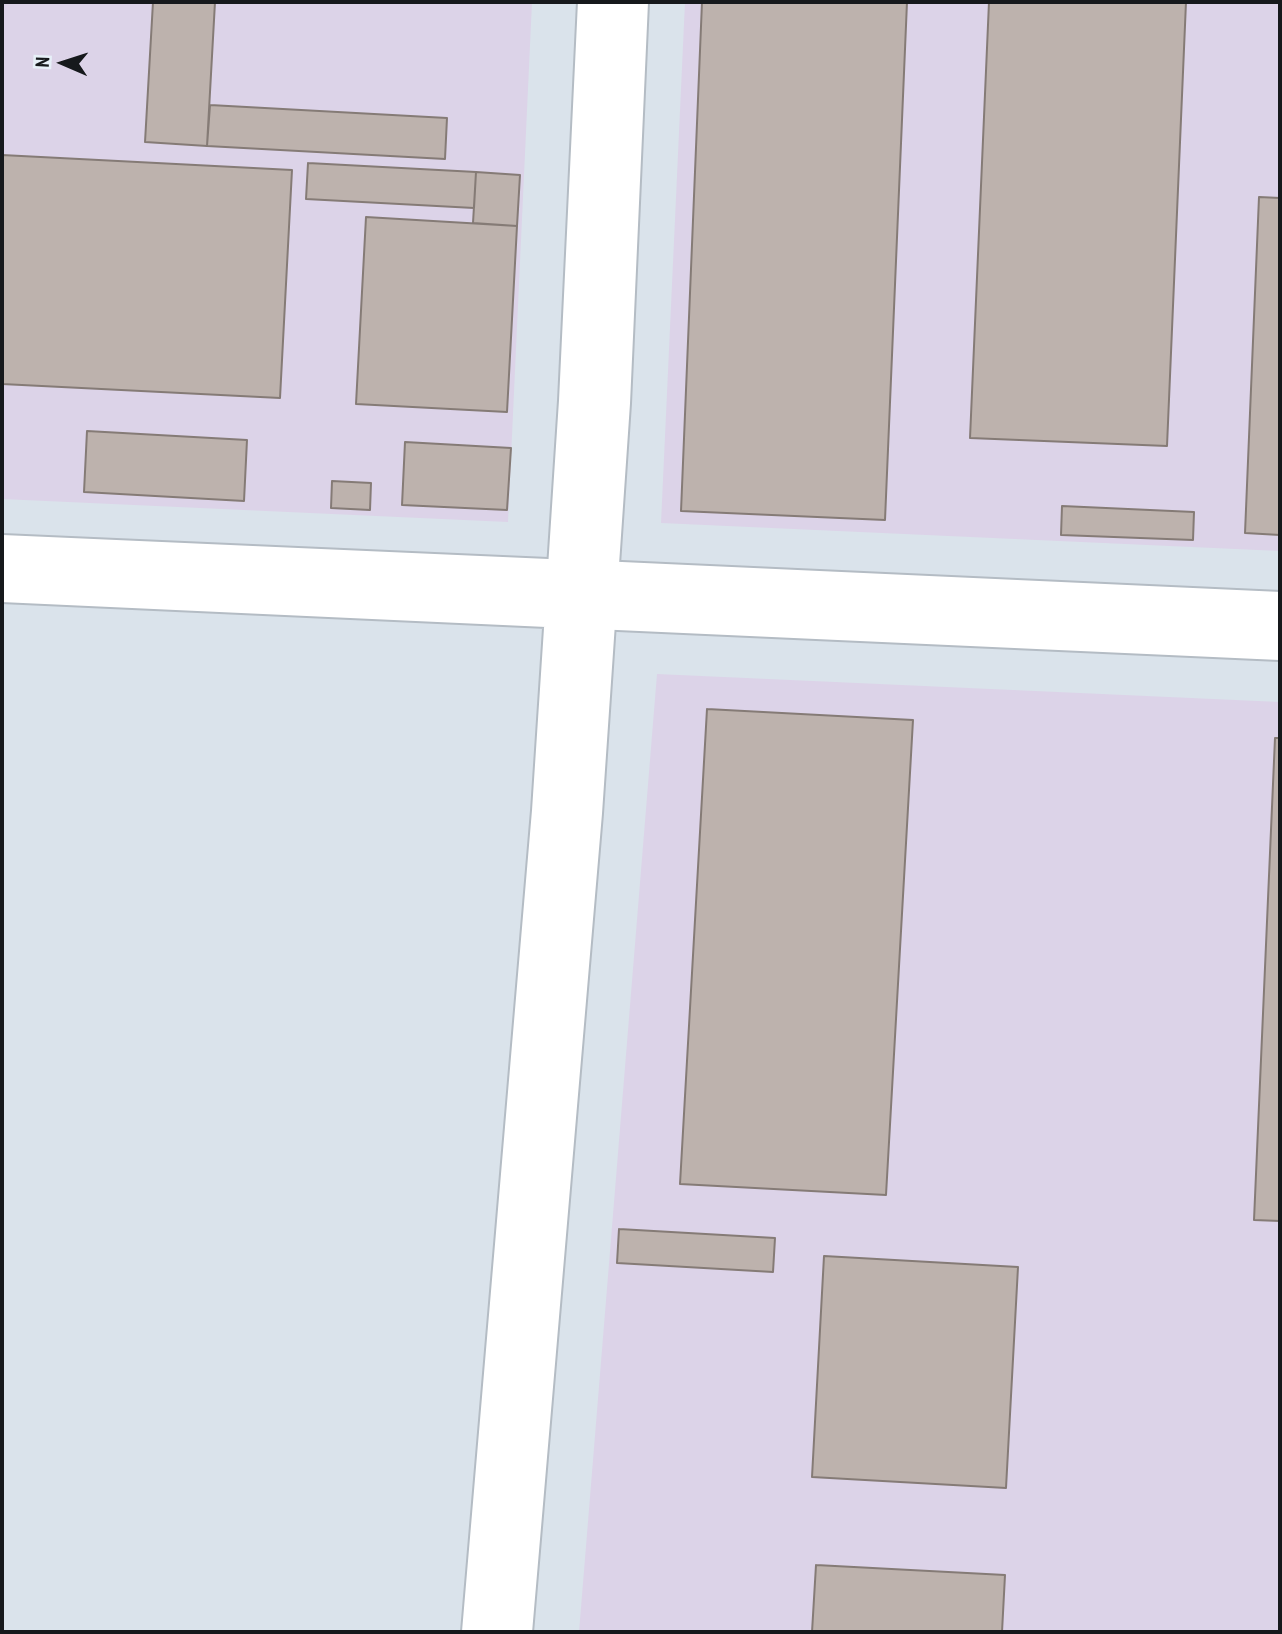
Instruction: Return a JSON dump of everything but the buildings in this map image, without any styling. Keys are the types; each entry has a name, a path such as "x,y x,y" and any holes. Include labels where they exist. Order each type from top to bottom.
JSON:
{"main road":[{"path":"513,1632 583,813 579,401 597,2"},
{"path":"481,1632 551,811 611,403 629,2"},
{"path":"2,554 1280,641"},
{"path":"2,583 1280,611"}],"shaded area":[{"path":"2,2 532,2 508,522 2,499"},
{"path":"685,2 1280,2 1280,551 661,523"},
{"path":"657,674 1280,702 1280,1632 579,1632"}]}
